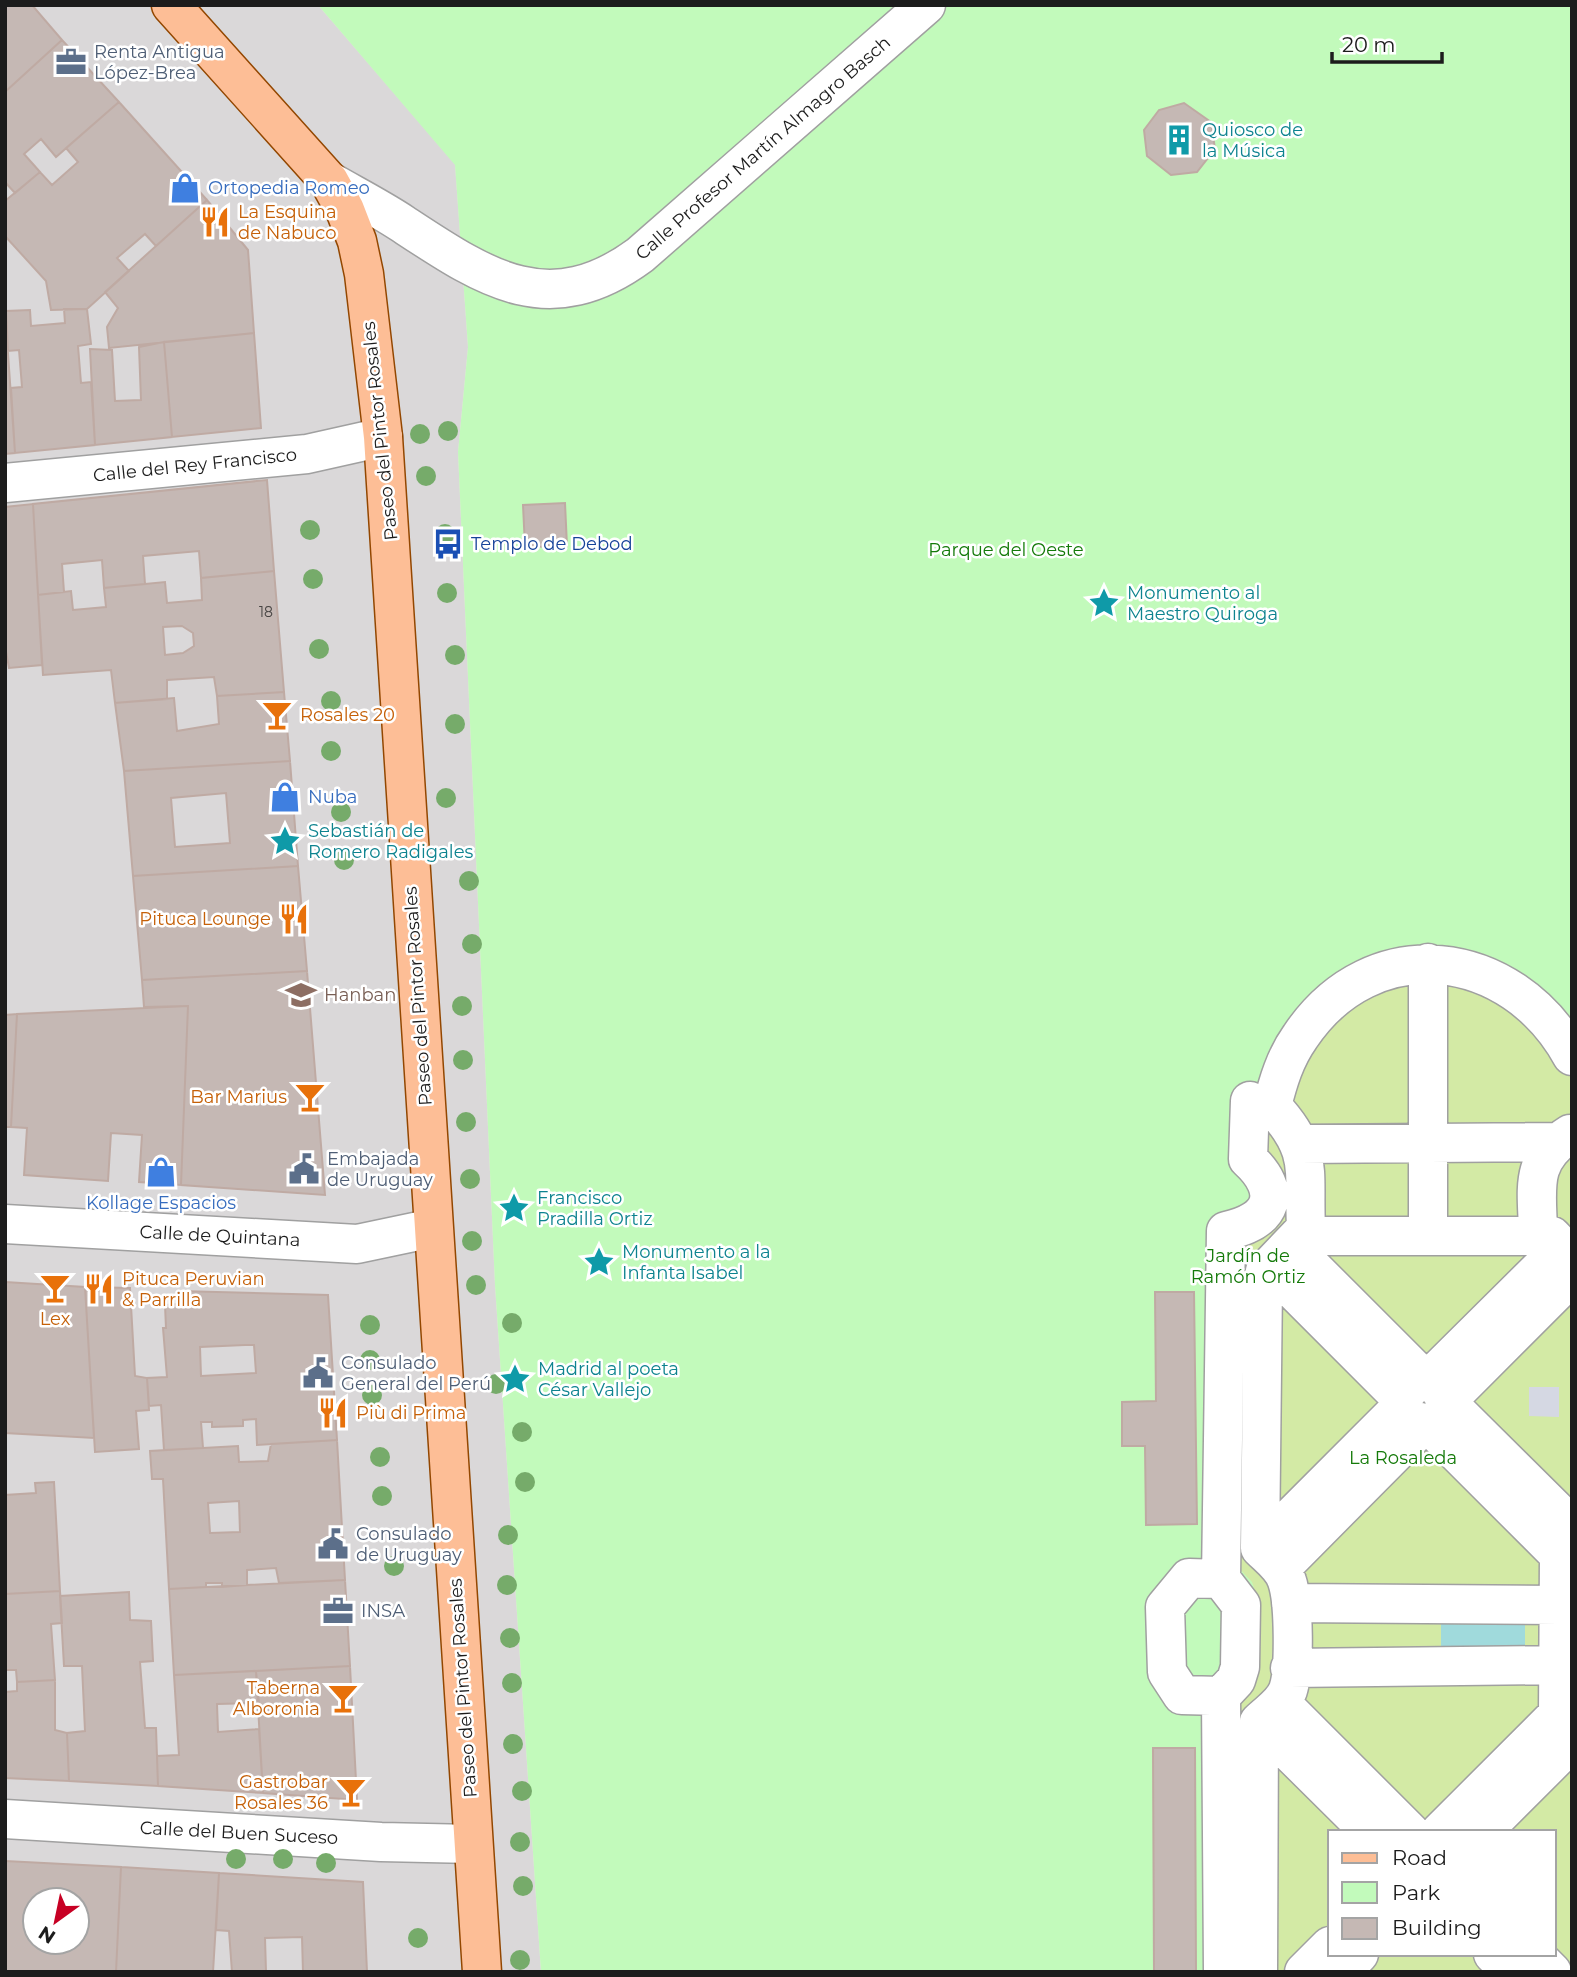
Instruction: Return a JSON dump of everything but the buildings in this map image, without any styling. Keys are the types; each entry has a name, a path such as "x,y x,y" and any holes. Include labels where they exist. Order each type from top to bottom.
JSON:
{"main road":[{"name":"Paseo del Pintor Rosales","path":"170,5 328,181 345,210 362,263 383,438 482,1972"}],"street":[{"name":"Calle Profesor Martín Almagro Basch","path":"328,181 401,222 450,257 495,279 516,285 558,290 580,287 603,279 640,256 926,5"},
{"name":"Calle del Rey Francisco","path":"5,483 307,453 383,438"},
{"path":"1427,963 1428,1236"},
{"path":"1484,1830 1567,1728 1562,1634 1568,1541 1456,1411 1395,1392 1287,1247 1304,1151 1292,1127 1272,1106 1278,1083 1299,1037 1344,991 1384,971 1427,963 1472,970 1511,989 1547,1018 1572,1056"},
{"path":"1223,1972 1221,1696 1236,1680 1240,1667 1241,1605 1221,1579 1226,1231 1248,1224 1260,1215 1268,1205 1270,1191 1268,1180 1248,1159 1250,1101"},
{"path":"1300,1144 1428,1144 1564,1138"},
{"path":"1561,1254 1537,1168 1564,1138"},
{"name":"Calle de Quintana","path":"5,1224 357,1244 433,1228"},
{"path":"1258,1972 1277,1697 1277,1573 1262,1292 1265,1271 1287,1247 1319,1236 1428,1236 1561,1254"},
{"path":"1277,1573 1395,1413 1425,1402 1436,1372 1561,1254"},
{"path":"1277,1573 1562,1634"},
{"path":"1221,1579 1189,1578 1165,1607 1167,1672 1182,1695 1221,1696"},
{"path":"1277,1697 1562,1634"},
{"path":"1277,1697 1369,1830"},
{"path":"1277,1697 1408,1830"},
{"path":"1442,1830 1567,1728"},
{"name":"Calle del Buen Suceso","path":"5,1819 381,1842 473,1843"},
{"path":"1304,1972 1328,1948"},
{"path":"1342,1972 1357,1956"},
{"path":"1495,1956 1511,1972"},
{"path":"1536,1956 1552,1972"}],"shaded area":[{"path":"5,5 318,5 455,164 468,347 458,452 495,1285 541,1972 5,1972"},
{"path":"1529,1387 1559,1387 1559,1417 1529,1416"}],"green space":[{"name":"Parque del Oeste","path":"318,5 1572,5 1572,1035 1476,958 1303,1011 1261,1151 1274,1165 1236,1248 1235,1564 1252,1582 1255,1591 1257,1679 1254,1688 1233,1709 1235,1972 541,1972 495,1285 458,452 468,347 455,165"},
{"name":"Jardín de Ramón Ortiz","path":"1572,893 1572,1972 927,1972 969,1094"}],"water":[{"path":"1441,1624 1525,1625 1525,1647 1441,1646"}],"place":[{"name":"Renta Antigua López-Brea","path":"71,62"},
{"name":"Quiosco de la Música","path":"1179,140"},
{"name":"Ortopedia Romeo","path":"185,188"},
{"name":"La Esquina de Nabuco","path":"215,222"},
{"name":"Templo de Debod","path":"448,544"},
{"name":"Monumento al Maestro Quiroga","path":"1104,603"},
{"name":"Rosales 20","path":"277,715"},
{"name":"Nuba","path":"285,797"},
{"name":"Sebastián de Romero Radigales","path":"285,841"},
{"name":"Pituca Lounge","path":"294,919"},
{"name":"Hanban","path":"301,995"},
{"name":"Bar Marius","path":"310,1097"},
{"name":"Embajada de Uruguay","path":"304,1169"},
{"name":"Kollage Espacios","path":"161,1172"},
{"name":"Francisco Pradilla Ortiz","path":"514,1208"},
{"name":"Monumento a la Infanta Isabel","path":"599,1262"},
{"name":"Lex","path":"55,1288"},
{"name":"Pituca Peruvian & Parrilla","path":"99,1289"},
{"name":"Consulado General del Perú","path":"318,1373"},
{"name":"Madrid al poeta César Vallejo","path":"515,1379"},
{"name":"Più di Prima","path":"333,1413"},
{"name":"Consulado de Uruguay","path":"333,1544"},
{"name":"INSA","path":"338,1611"},
{"name":"Taberna Alboronia","path":"343,1698"},
{"name":"Gastrobar Rosales 36","path":"351,1792"}],"park label":[{"name":"La Rosaleda","path":"1403,1458"}]}
